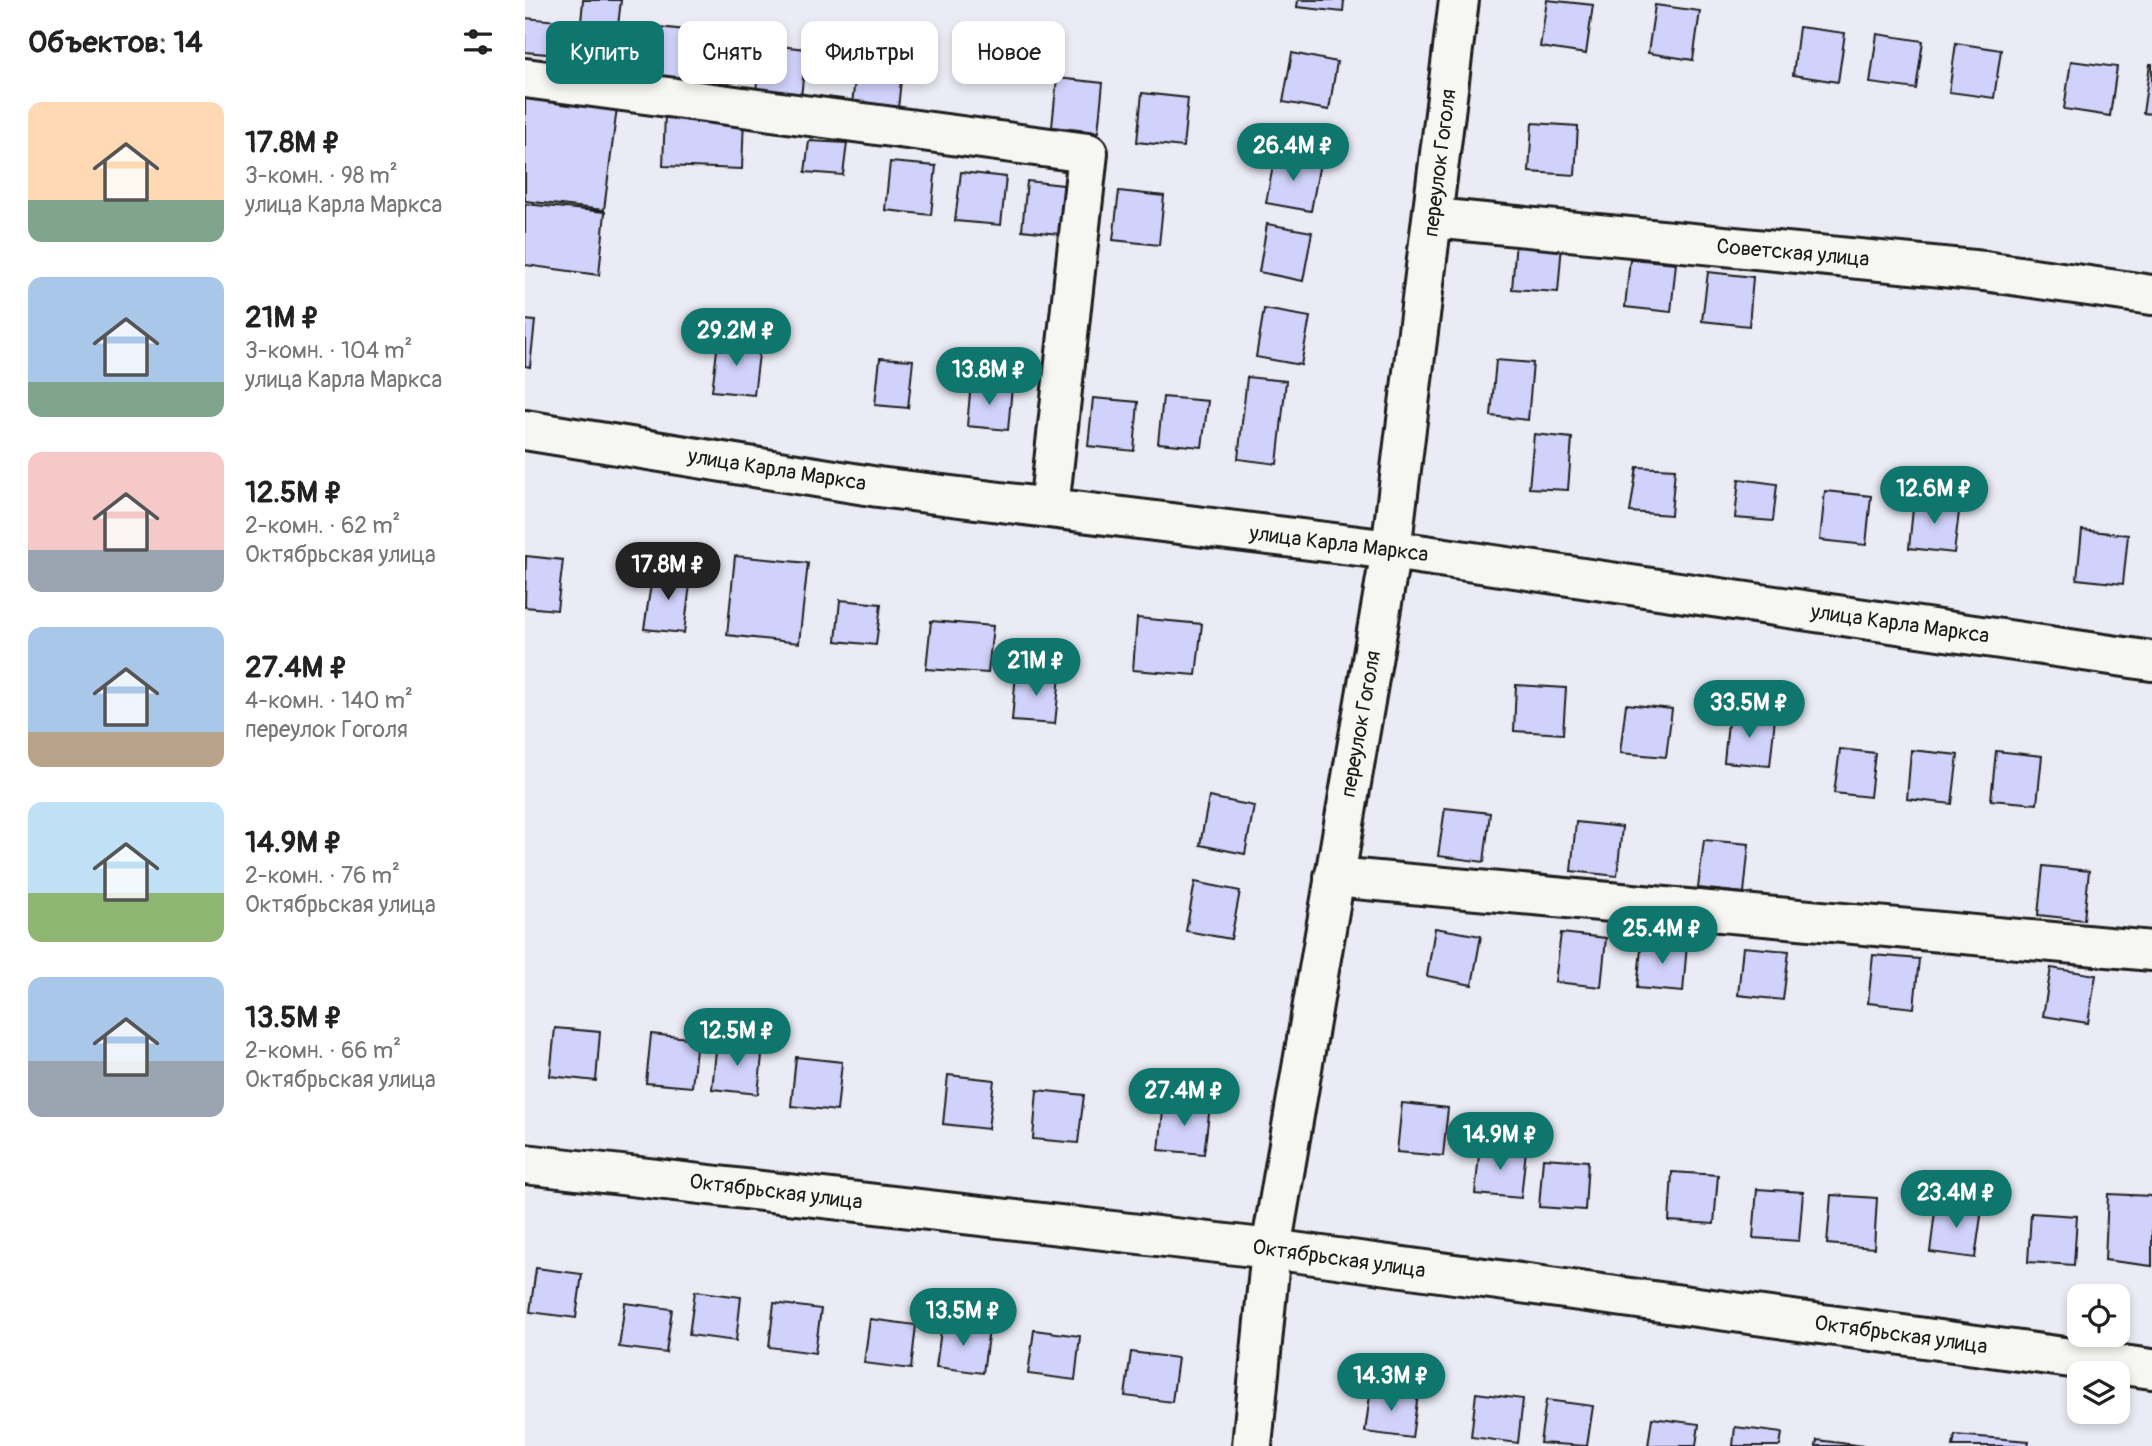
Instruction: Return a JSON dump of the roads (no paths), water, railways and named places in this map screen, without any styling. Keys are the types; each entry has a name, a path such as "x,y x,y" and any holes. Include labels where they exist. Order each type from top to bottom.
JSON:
{"street":[{"name":"переулок Гоголя","path":"1252,1446 1271,1249 1391,550 1459,0"},
{"path":"525,78 1088,153 1049,508"},
{"name":"Советская улица","path":"1433,218 1984,271 2152,295"},
{"name":"улица Карла Маркса","path":"525,430 878,487 1391,550 2152,661"},
{"path":"1334,877 2152,951"},
{"name":"Октябрьская улица","path":"525,1164 1271,1249 2152,1369"}]}
